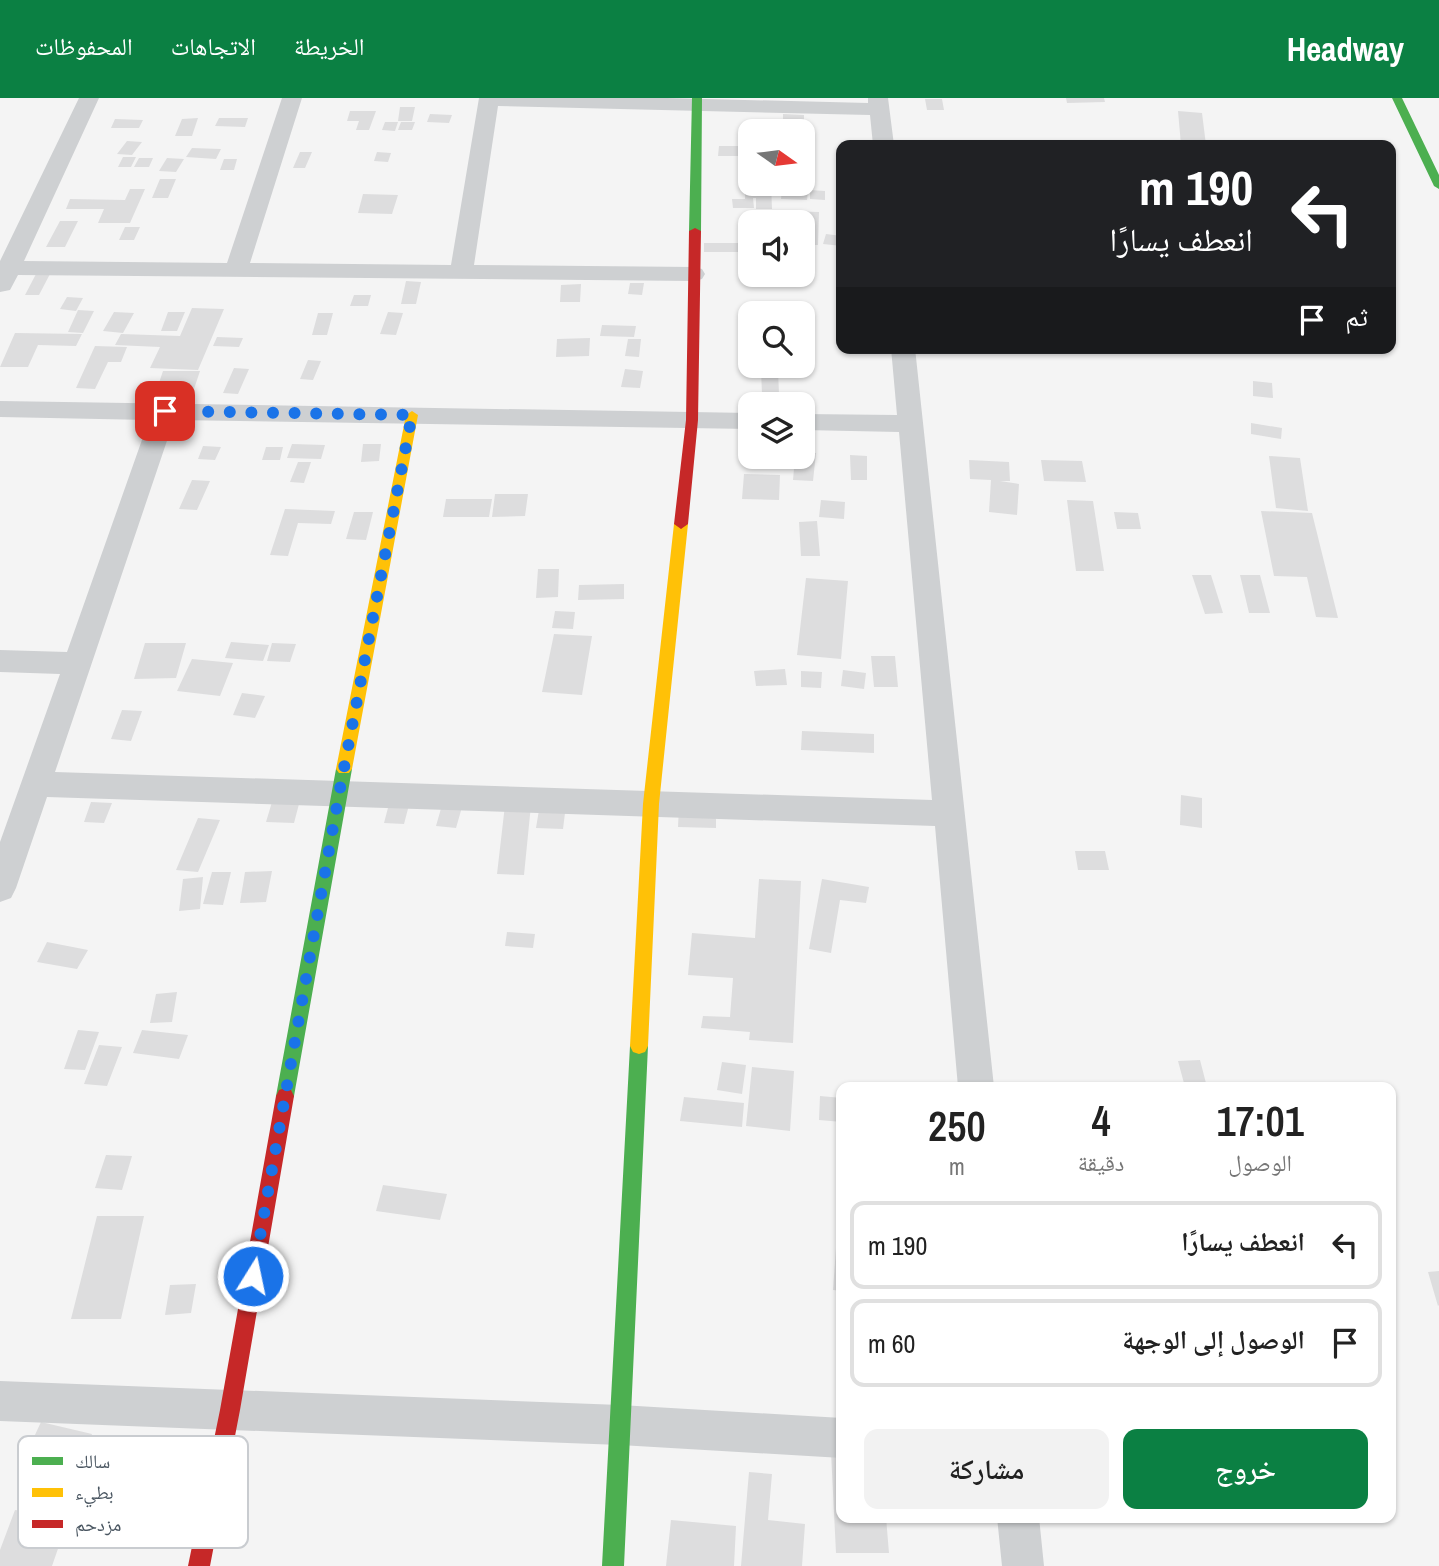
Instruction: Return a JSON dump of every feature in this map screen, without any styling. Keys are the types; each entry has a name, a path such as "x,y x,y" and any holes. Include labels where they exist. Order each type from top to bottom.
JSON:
{"main road":[{"path":"1397,98 1439,186"},
{"path":"613,1566 651,804 692,420 697,101"},
{"path":"225,1436 339,794 412,415"},
{"path":"199,1566 203,1548"}],"street":[{"path":"0,289 5,268 89,98"},
{"path":"236,270 292,98"},
{"path":"461,272 488,99 879,103 883,140"},
{"path":"5,268 694,274"},
{"path":"904,354 976,1082"},
{"path":"0,409 738,421"},
{"path":"0,888 165,411"},
{"path":"815,422 910,424"},
{"path":"0,661 78,663"},
{"path":"36,784 949,814"},
{"path":"0,1401 620,1425 836,1438"},
{"path":"1019,1523 1023,1566"}],"building":[{"path":"1066,98 1104,98 1105,102 1067,103"},
{"path":"925,99 942,99 944,110 927,110"},
{"path":"400,107 415,107 412,121 398,121"},
{"path":"350,111 376,111 369,130 356,130 359,121 347,121"},
{"path":"1178,111 1202,113 1205,140 1181,140"},
{"path":"430,114 452,115 449,123 427,122"},
{"path":"783,114 804,115 804,119 783,119"},
{"path":"198,118 192,136 175,136 182,119"},
{"path":"219,118 248,118 245,127 215,126"},
{"path":"115,119 143,120 139,128 111,128"},
{"path":"385,122 398,122 395,131 382,130"},
{"path":"401,122 415,122 412,130 398,130"},
{"path":"127,141 142,142 132,155 117,154"},
{"path":"719,146 738,146 738,156 718,156"},
{"path":"192,148 221,149 216,159 186,157"},
{"path":"300,152 312,152 305,168 293,168"},
{"path":"377,152 391,153 388,162 374,161"},
{"path":"123,157 136,157 131,167 118,167"},
{"path":"139,158 153,158 149,167 134,167"},
{"path":"167,158 184,159 176,172 159,171"},
{"path":"224,159 237,159 234,170 220,170"},
{"path":"160,179 176,179 168,198 152,198"},
{"path":"130,189 145,189 130,223 98,223 104,209 66,209 70,199 125,200"},
{"path":"816,190 825,191 825,200 810,199 810,196 816,196"},
{"path":"363,194 398,195 392,214 358,213"},
{"path":"745,196 771,196 772,209 756,209 756,198 753,198 754,208 733,208 732,199 745,199"},
{"path":"781,196 807,196 807,200 781,199"},
{"path":"815,212 819,212 818,245 815,245"},
{"path":"60,221 78,221 65,247 46,247"},
{"path":"125,227 140,227 134,240 119,240"},
{"path":"826,234 836,235 836,245 823,244"},
{"path":"704,243 738,243 738,252 704,252"},
{"path":"36,274 50,274 39,295 25,295"},
{"path":"406,281 421,282 416,304 401,304"},
{"path":"630,283 644,283 642,295 628,294"},
{"path":"581,284 580,302 560,302 561,285"},
{"path":"354,295 371,295 368,306 350,306"},
{"path":"67,297 83,298 76,311 60,309"},
{"path":"192,308 224,309 198,370 150,368 160,347 115,345 121,334 180,336"},
{"path":"78,310 94,311 83,333 68,332"},
{"path":"114,312 134,313 123,333 103,331"},
{"path":"168,312 185,312 177,331 161,331"},
{"path":"388,312 403,313 396,335 380,334"},
{"path":"318,313 333,313 327,335 312,335"},
{"path":"602,325 636,326 634,337 600,336"},
{"path":"15,333 82,334 76,346 38,345 28,367 0,367"},
{"path":"217,337 243,338 239,347 213,346"},
{"path":"590,338 589,356 556,357 557,339"},
{"path":"628,339 641,339 639,357 625,356"},
{"path":"95,346 127,347 121,362 108,362 95,389 76,388"},
{"path":"308,360 321,361 313,380 300,379"},
{"path":"234,368 249,369 238,394 223,393"},
{"path":"625,369 643,371 640,388 621,387"},
{"path":"163,371 200,371 193,392 156,392"},
{"path":"761,378 778,378 779,392 762,392"},
{"path":"1253,381 1272,383 1273,398 1253,396"},
{"path":"1251,423 1282,428 1281,439 1251,434"},
{"path":"292,444 325,445 321,459 287,458"},
{"path":"363,444 381,444 379,461 361,462"},
{"path":"203,446 221,447 215,460 198,459"},
{"path":"266,447 283,447 280,460 262,460"},
{"path":"850,455 867,456 867,480 851,480"},
{"path":"1269,456 1300,458 1308,511 1276,508"},
{"path":"969,460 1009,462 1010,481 1000,481 1019,484 1017,515 989,512 991,480 970,479"},
{"path":"1041,460 1082,461 1086,482 1044,481"},
{"path":"298,462 311,462 304,483 290,482"},
{"path":"794,469 814,469 813,481 793,480"},
{"path":"744,474 780,475 779,500 742,499"},
{"path":"192,480 210,481 197,510 179,509"},
{"path":"495,494 528,494 525,516 492,517"},
{"path":"446,499 492,499 489,517 443,517"},
{"path":"821,500 845,502 844,519 819,517"},
{"path":"1067,500 1093,501 1104,571 1076,571"},
{"path":"285,509 335,511 331,524 298,523 288,556 270,555"},
{"path":"1261,511 1312,513 1338,618 1316,617 1307,577 1274,576"},
{"path":"354,512 373,512 366,540 346,539"},
{"path":"1114,512 1138,513 1141,529 1117,529"},
{"path":"817,521 820,556 801,556 799,522"},
{"path":"538,569 559,569 558,597 536,598"},
{"path":"1192,575 1211,575 1223,613 1205,614"},
{"path":"1240,575 1260,575 1270,613 1249,613"},
{"path":"806,578 848,581 841,659 797,655"},
{"path":"624,584 624,599 578,600 579,585"},
{"path":"555,611 575,612 573,629 552,628"},
{"path":"554,634 592,636 582,695 542,692"},
{"path":"231,642 269,645 263,661 225,658"},
{"path":"145,643 186,643 176,678 134,679"},
{"path":"272,643 296,644 290,662 267,661"},
{"path":"871,656 895,656 898,687 874,687"},
{"path":"192,659 233,663 220,696 177,691"},
{"path":"785,669 787,685 756,686 754,671"},
{"path":"843,670 866,673 864,689 841,686"},
{"path":"801,671 822,672 821,688 801,687"},
{"path":"242,693 265,696 255,718 233,715"},
{"path":"122,710 142,711 131,741 111,739"},
{"path":"802,731 874,734 874,753 801,750"},
{"path":"1181,795 1202,798 1202,828 1180,825"},
{"path":"91,802 112,803 104,823 84,822"},
{"path":"272,802 299,804 294,823 266,822"},
{"path":"389,804 409,805 404,824 384,823"},
{"path":"540,804 566,805 563,829 536,828"},
{"path":"442,805 462,807 456,828 436,826"},
{"path":"505,805 531,805 524,875 497,874"},
{"path":"679,806 716,807 716,828 678,827"},
{"path":"198,818 220,820 198,872 176,870"},
{"path":"1075,851 1105,851 1109,870 1078,870"},
{"path":"272,871 266,902 240,903 245,872"},
{"path":"212,872 231,872 223,905 203,904"},
{"path":"203,877 200,909 179,911 183,879"},
{"path":"759,879 801,881 793,1043 749,1040 750,1032 701,1028 703,1016 730,1017 733,978 688,975 692,933 755,938"},
{"path":"822,879 869,887 866,903 840,900 831,953 809,949"},
{"path":"507,932 535,934 533,948 505,946"},
{"path":"47,942 88,950 77,969 37,962"},
{"path":"177,992 172,1022 150,1023 156,994"},
{"path":"78,1030 99,1032 85,1070 64,1069"},
{"path":"142,1030 188,1035 179,1059 133,1053"},
{"path":"99,1045 122,1047 107,1086 84,1084"},
{"path":"1200,1060 1206,1082 1184,1082 1178,1061"},
{"path":"722,1062 746,1065 742,1094 717,1090"},
{"path":"752,1067 794,1071 790,1131 746,1126"},
{"path":"820,1096 836,1097 836,1121 819,1120"},
{"path":"684,1097 744,1103 742,1127 680,1121"},
{"path":"106,1155 132,1156 122,1190 95,1188"},
{"path":"383,1185 447,1194 440,1220 376,1211"},
{"path":"97,1216 144,1216 121,1319 71,1319"},
{"path":"836,1248 836,1290 833,1290"},
{"path":"1439,1271 1439,1305 1438,1306 1428,1272"},
{"path":"196,1284 191,1313 165,1315 170,1285"},
{"path":"41,1422 92,1434 91,1436 34,1436"},
{"path":"830,1432 836,1432 836,1523 886,1523 889,1553 836,1553"},
{"path":"749,1472 772,1474 768,1520 805,1524 802,1566 741,1566"},
{"path":"15,1510 18,1510 18,1548 58,1548 52,1566 0,1566 0,1550"},
{"path":"671,1520 736,1526 734,1566 666,1566"}],"traffic: fast":[{"path":"695,231 697,98"},
{"path":"1397,98 1439,186"},
{"path":"285,1096 344,769"},
{"path":"613,1566 639,1046"}],"traffic: slow":[{"path":"344,769 412,415"},
{"path":"639,1046 651,804 681,524"}],"traffic: jam":[{"path":"681,524 692,420 695,231"},
{"path":"225,1436 285,1096"},
{"path":"199,1566 203,1548"}],"route":[{"path":"165,411 412,415 339,794 253,1276"}]}
